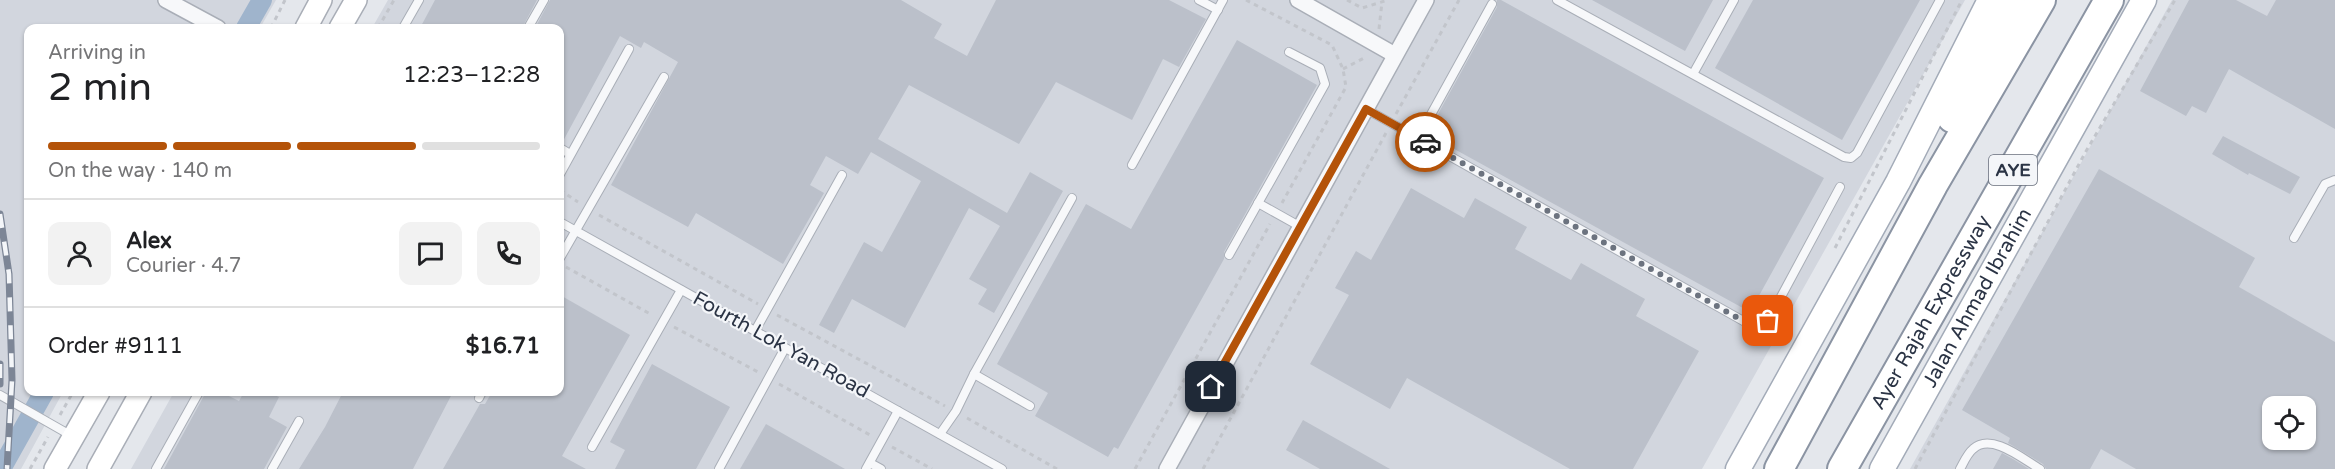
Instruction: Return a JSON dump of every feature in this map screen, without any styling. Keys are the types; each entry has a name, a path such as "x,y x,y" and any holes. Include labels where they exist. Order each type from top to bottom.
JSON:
{"highway":[{"path":"1933,185 1935,158 1949,124 2011,0"},
{"path":"1779,469 1933,185 2041,0"},
{"name":"Ayer Rajah Expressway","path":"1842,469 2109,0"}],"main road":[{"path":"308,24 321,0"},
{"path":"342,24 356,0"},
{"path":"1738,469 1898,182 1990,0"},
{"name":"Jalan Ahmad Ibrahim","path":"1882,469 2144,0"},
{"path":"55,469 97,396"},
{"path":"98,469 139,396"}],"street":[{"path":"166,0 210,24"},
{"path":"1298,0 1395,55"},
{"path":"1167,469 1426,0"}],"lane":[{"path":"405,24 419,0"},
{"path":"530,24 544,0"},
{"path":"1199,0 1218,10"},
{"path":"1132,165 1223,0"},
{"path":"1557,0 1844,157 1851,158 1857,153 1940,0"},
{"path":"1693,74 1734,0"},
{"path":"1418,138 1492,4"},
{"path":"564,166 629,49"},
{"path":"1229,255 1325,84 1320,68 1289,52"},
{"path":"564,251 664,77"},
{"path":"1366,109 1759,328 1768,321 1840,187"},
{"path":"564,150 570,154"},
{"path":"755,331 842,175"},
{"path":"2294,238 2325,184 2335,180"},
{"path":"940,434 956,411 974,374 1072,198"},
{"path":"1258,203 1301,227"},
{"name":"Fourth Lok Yan Road","path":"564,224 1000,469"},
{"path":"592,447 681,290"},
{"path":"719,469 785,348"},
{"path":"974,374 1030,406"},
{"path":"0,395 73,437"},
{"path":"156,469 197,396"},
{"path":"881,469 868,466 898,411"},
{"path":"272,469 299,421"},
{"path":"1960,469 1973,448 1985,442 1996,444 2040,469"}],"path":[{"path":"273,24 285,0"},
{"path":"380,24 394,0"},
{"path":"1347,0 1362,8 1388,0"},
{"path":"1203,469 1460,0"},
{"path":"1833,252 1962,0"},
{"path":"1915,469 2085,153 2175,0"},
{"path":"564,193 587,208 766,309 956,411 1057,469"},
{"path":"564,265 932,469"}],"shaded area":[{"path":"0,0 276,0 262,24 24,24 24,396 61,396 21,469 0,469"},
{"path":"388,0 1965,0 1702,469 131,469 172,396 564,396 564,24 374,24"},
{"path":"2172,0 2335,0 2335,469 1910,469"}],"building":[{"path":"435,0 537,0 524,24 422,24"},
{"path":"550,0 901,0 942,24 934,38 967,56 996,0 1169,0 1206,19 1179,67 1163,59 1132,120 1056,82 1019,144 909,85 878,139 1007,213 1030,172 1063,191 994,313 978,304 987,289 969,279 1000,226 969,208 905,328 852,299 834,333 819,325 864,242 882,252 921,181 871,152 858,174 826,156 810,185 824,193 783,264 696,213 688,227 611,185 678,62 644,42 641,48 620,36 564,139 564,24 537,24"},
{"path":"1497,0 1501,0 1824,178 1750,312 1427,134 1497,7"},
{"path":"1592,0 1713,0 1685,51"},
{"path":"1753,0 1920,0 1842,140 1715,68"},
{"path":"2189,0 2236,0 2267,16 2276,0 2335,0 2335,129 2229,69 2206,113 2192,106 2186,116 2140,91"},
{"path":"1237,40 1317,85 1224,252 1224,259 1118,449 1114,447 1108,457 1035,416 1048,393 997,364 1086,204 1131,229"},
{"path":"2223,136 2300,177 2290,194 2249,173 2248,175 2212,154"},
{"path":"2099,169 2255,258 2239,287 2335,342 2335,469 2136,469 2101,449 2090,469 2046,469 2043,464 2008,443 2010,438 1962,410"},
{"path":"1411,188 1464,218 1475,198 1527,227 1515,249 1571,280 1581,263 1645,299 1636,316 1699,351 1633,469 1570,469 1407,378 1390,409 1310,364 1349,295 1335,288 1356,251 1371,260"},
{"path":"564,297 630,335 562,456 586,469 443,469 480,404 485,404 490,396 564,396"},
{"path":"652,364 730,407 696,469 615,469 625,450 610,442"},
{"path":"204,396 229,396 239,401 242,396 279,397 269,417 287,427 264,469 164,469"},
{"path":"341,396 451,396 413,469 299,469"},
{"path":"1303,420 1390,469 1320,469 1286,450"},
{"path":"766,424 845,469 740,469"},
{"path":"2002,453 2013,459 2029,469 1993,469"}],"waterway":[{"path":"248,24 262,0"},
{"path":"1,469 42,396"}],"railway":[{"path":"0,214 9,274 12,380 7,469"},
{"path":"0,364 0,384"}],"way so far":[{"path":"1425,142 1754,327 1764,326 1768,321"}],"route":[{"path":"1211,387 1366,109 1425,142"}]}
